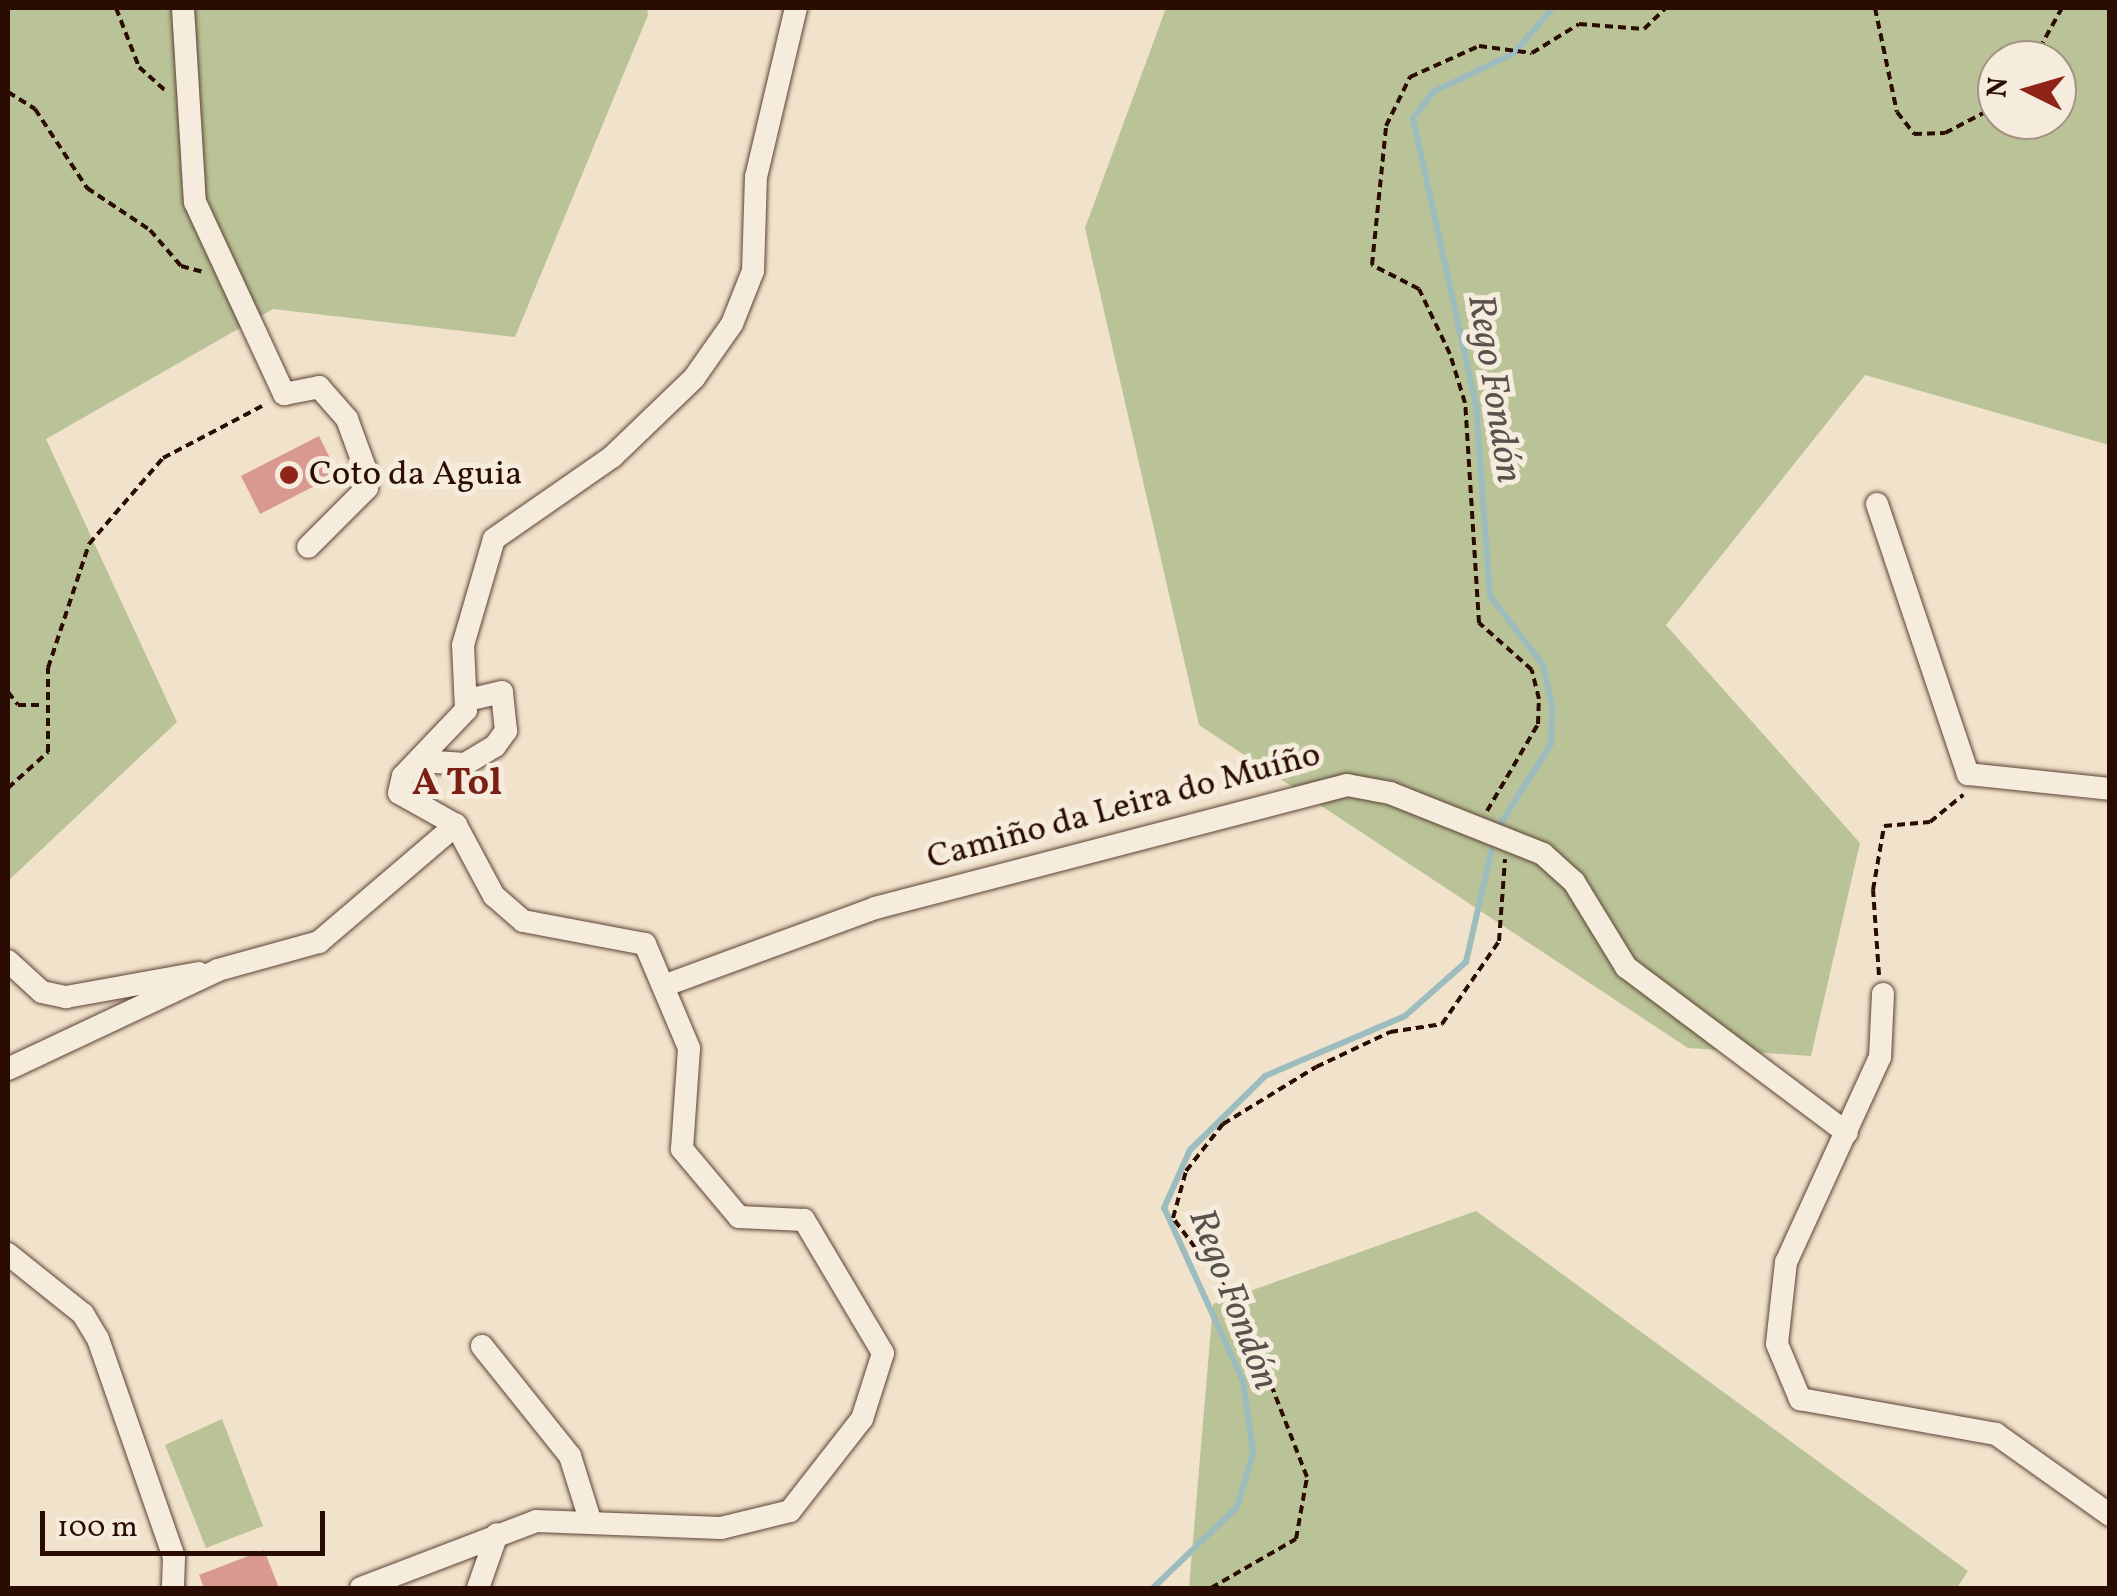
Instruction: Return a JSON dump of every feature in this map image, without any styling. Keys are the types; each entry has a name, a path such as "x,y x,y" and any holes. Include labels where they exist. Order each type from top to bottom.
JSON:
{"street":[{"path":"183,8 184,108 195,202 284,394 319,388 347,419 366,471 367,488 308,548"},
{"path":"467,700 463,645 494,538 612,457 694,378 732,324 753,270 756,178 796,8"},
{"path":"1877,504 1918,643 1974,778 2017,774 2110,789"},
{"path":"361,1588 536,1521 720,1528 790,1510 862,1419 883,1353 804,1220 739,1217 682,1149 689,1048 645,944 523,920 494,896 456,825 399,793 422,760 467,700 502,692 506,731 495,746 465,764 422,760"},
{"name":"Camiño da Leira do Muíño","path":"666,986 875,908 1347,785 1543,854 1574,882 1626,967 1667,1003 1848,1133"},
{"path":"8,961 42,992 66,997 218,970 318,942 456,825"},
{"path":"8,1069 112,1028 218,970"},
{"path":"1883,994 1880,1058 1786,1262 1776,1344 1800,1399 1996,1434 2110,1515"},
{"path":"8,1254 82,1314 98,1339 174,1556 173,1588"},
{"path":"482,1346 570,1456 592,1523"},
{"path":"478,1588 498,1534"}],"path":[{"path":"116,8 139,67 184,108"},
{"path":"1211,1588 1296,1539 1307,1477 1242,1310 1173,1218 1186,1171 1223,1124 1316,1066 1390,1032 1442,1024 1498,941 1507,909 1490,799 1538,724 1540,699 1532,670 1484,636 1479,622 1465,403 1450,354 1419,289 1372,265 1381,148 1410,77 1480,46 1532,54 1579,24 1644,30 1666,8"},
{"path":"1875,8 1897,112 1914,134 1946,132 1977,116"},
{"path":"2044,40 2062,8"},
{"path":"8,92 15,91 87,188 122,219 150,230 181,266 232,281"},
{"path":"8,788 48,752 43,705 89,544 137,480 284,394"},
{"path":"8,692 18,705 43,705"},
{"path":"1883,994 1873,890 1884,826 1946,815 1974,778"}],"green space":[{"path":"8,8 647,8 648,15 515,337 273,309 46,439 177,722 8,881"},
{"path":"1166,8 2109,8 2109,445 1865,375 1666,625 1860,843 1811,1056 1688,1048 1199,725 1085,228"},
{"path":"1476,1211 1968,1571 1957,1588 1189,1588 1213,1304"},
{"path":"222,1419 263,1526 206,1548 165,1445"}],"building":[{"name":"Coto da Aguia","path":"319,436 338,474 260,514 241,476"},
{"path":"264,1550 279,1588 204,1588 199,1575"}],"waterway":[{"name":"Rego Fondón","path":"1501,823 1551,744 1552,706 1543,665 1490,596 1476,405 1413,118 1433,92 1514,53 1553,8"},
{"name":"Rego Fondón","path":"1153,1588 1237,1507 1253,1453 1243,1381 1164,1208 1190,1150 1265,1076 1405,1016 1466,962 1491,852"}],"place":[{"name":"Coto da Aguia","path":"289,475"}],"district":[{"name":"A Tol","path":"457,785"}]}
